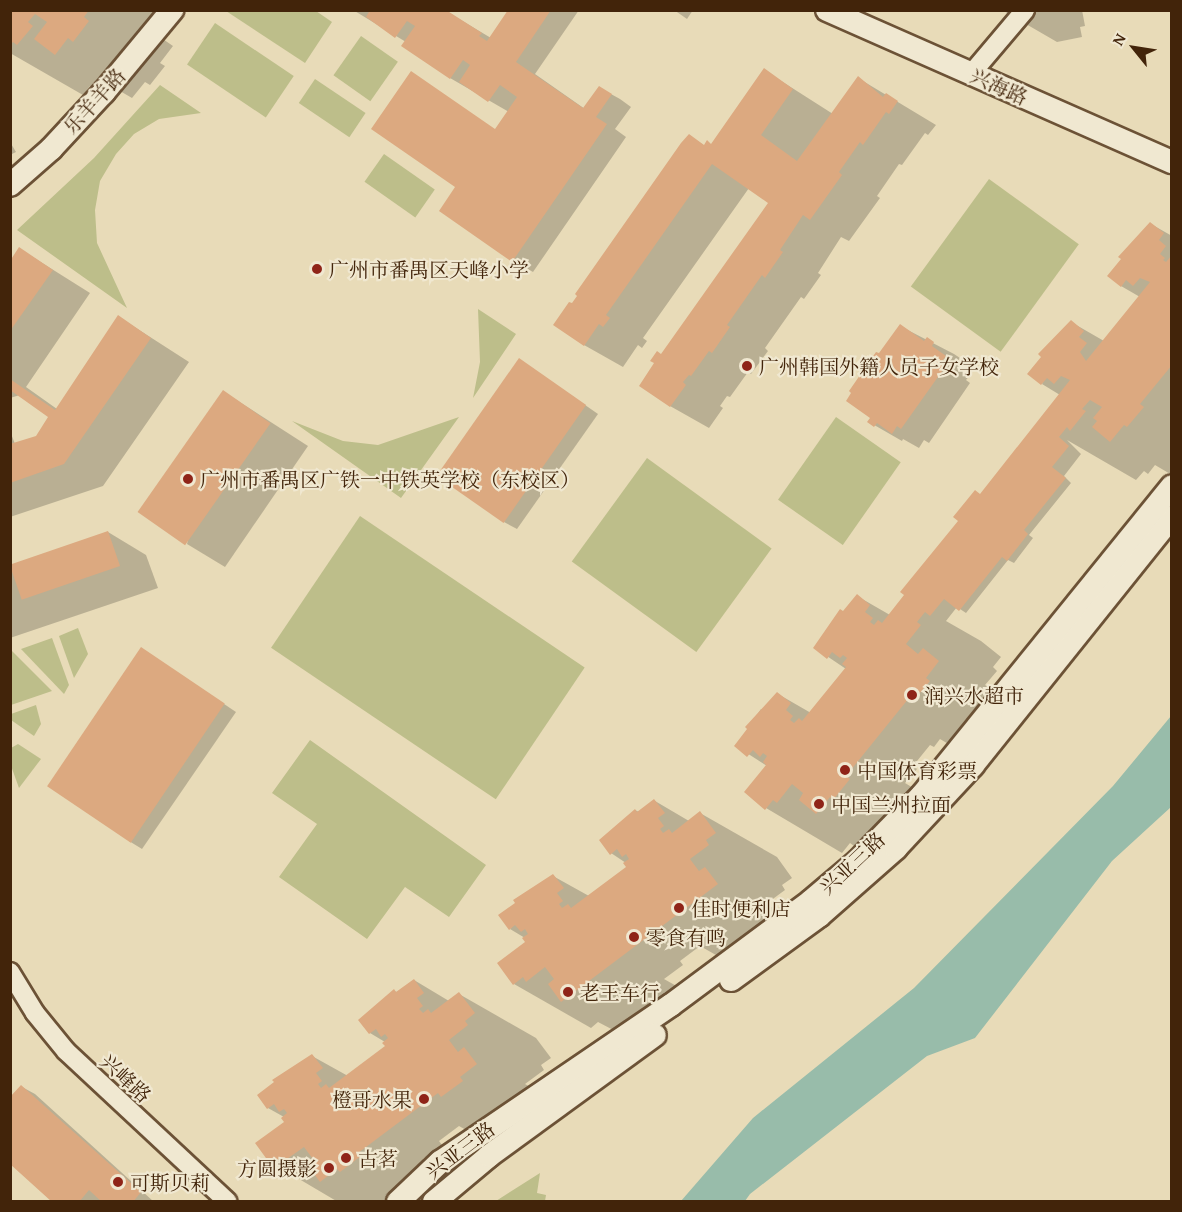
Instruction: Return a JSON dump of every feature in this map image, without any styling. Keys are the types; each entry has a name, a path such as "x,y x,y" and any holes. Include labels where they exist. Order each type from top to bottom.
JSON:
{"street":[{"name":"乐羊羊路","path":"10,185 51,149 104,92 172,10"},
{"name":"兴海路","path":"826,10 1172,162"},
{"path":"971,74 1025,10"},
{"name":"兴亚三路","path":"398,1202 440,1162 671,1005 811,901 858,861 922,795 1172,486"},
{"name":"兴亚三路","path":"434,1202 489,1156 819,916 896,848 973,765 1172,517"},
{"name":"兴峰路","path":"10,972 35,1014 66,1051 228,1202"}],"green space":[{"path":"226,11 316,11 332,22 305,63"},
{"path":"215,23 294,76 266,118 187,64"},
{"path":"361,36 398,62 370,101 333,75"},
{"path":"315,79 366,113 349,137 299,103"},
{"path":"160,85 201,113 159,119 134,134 116,154 100,181 95,210 97,243 127,308 17,230 94,158"},
{"path":"384,154 435,190 415,217 364,182"},
{"path":"989,179 1079,244 1001,352 911,287"},
{"path":"478,309 516,334 473,398 480,362"},
{"path":"459,417 401,498 292,421 343,441 378,445"},
{"path":"836,417 901,462 843,545 778,500"},
{"path":"647,458 772,549 696,652 572,562"},
{"path":"360,516 585,668 496,799 271,648"},
{"path":"78,628 88,654 74,678 59,636"},
{"path":"52,638 69,685 64,694 21,649"},
{"path":"12,651 52,691 11,705"},
{"path":"36,705 41,724 34,736 11,720 11,714"},
{"path":"310,740 486,865 449,917 405,887 367,939 279,877 317,824 272,793"},
{"path":"18,744 41,759 19,788 10,763 11,748"},
{"path":"540,1173 537,1193 546,1195 545,1201 496,1201"}],"shaded area":[{"path":"1171,716 1171,807 1112,861 975,1038 927,1056 750,1194 745,1201 681,1201 753,1118 914,988 1113,786"}],"building":[{"path":"10,10 89,10 84,17 89,21 73,42 68,38 55,55 34,39 47,22 35,14 28,22 33,26 17,45 13,42 10,45"},
{"path":"370,10 446,10 482,33 479,36 487,41 508,10 551,10 516,62 583,108 599,86 612,94 596,117 607,124 512,262 439,211 455,187 371,129 411,71 495,129 517,97 500,85 488,102 459,82 470,65 463,60 450,79 401,46 415,26 407,21 395,38 366,17"},
{"path":"764,68 793,89 761,135 797,161 858,76 883,97 886,93 898,101 889,114 886,112 863,145 860,142 839,172 842,175 810,220 803,215 780,250 783,252 765,278 762,275 727,325 730,327 712,353 709,351 691,376 689,375 683,382 686,385 670,407 639,386 654,363 650,361 657,351 661,354 768,203 712,164 606,315 610,318 603,327 599,324 584,346 553,325 569,302 572,303 577,296 575,294 681,143 689,134 704,145 707,140 711,144"},
{"path":"1150,222 1164,233 1159,240 1166,246 1160,254 1165,258 1163,260 1166,262 1172,255 1172,365 1140,404 1144,407 1127,427 1124,425 1110,442 1092,427 1097,421 1093,418 1102,407 1090,400 1082,409 1086,411 1070,431 1067,427 1059,437 1069,446 1052,467 1066,478 1024,530 1028,534 1007,561 1002,557 959,611 944,599 930,616 925,612 917,622 921,625 906,644 918,654 923,648 939,661 926,678 930,681 913,701 909,698 846,776 850,779 833,800 830,797 816,814 799,800 803,793 792,784 777,803 773,800 765,810 744,792 766,765 763,762 767,756 763,753 760,757 753,750 747,757 734,746 747,729 745,727 777,692 791,703 786,710 793,716 790,720 794,723 799,718 802,721 846,667 842,664 847,658 843,655 840,658 832,652 827,659 813,648 840,609 843,611 857,594 870,605 865,612 873,618 870,622 874,625 878,620 882,623 904,595 900,592 958,521 953,517 975,490 980,494 1070,380 1061,376 1054,384 1047,378 1041,385 1027,374 1041,357 1038,354 1071,320 1084,331 1079,337 1087,343 1080,352 1086,361 1150,282 1140,278 1133,286 1126,280 1121,287 1107,276 1121,259 1118,257"},
{"path":"19,247 53,270 10,331 10,261"},
{"path":"118,315 151,338 64,464 10,483 10,444 36,436 48,417 10,390 10,379 55,410"},
{"path":"900,324 924,341 927,337 934,342 932,346 946,356 940,364 945,367 901,429 897,426 892,434 877,423 874,427 867,422 870,418 846,401 851,393 849,391 876,352 879,353"},
{"path":"519,358 586,405 504,523 436,476"},
{"path":"223,390 271,423 185,545 138,512"},
{"path":"108,531 120,566 22,600 10,565"},
{"path":"141,647 225,703 131,843 47,786"},
{"path":"654,799 665,813 658,818 664,826 660,829 663,833 669,829 672,833 700,811 716,833 706,840 709,845 690,859 699,871 705,867 718,884 561,1002 548,984 554,979 545,967 526,982 523,977 513,985 497,963 525,942 522,938 528,934 525,929 521,932 515,925 509,930 498,915 515,903 513,900 553,874 564,888 557,893 563,901 559,904 562,908 568,904 571,908 626,867 623,863 629,859 626,854 622,857 617,849 610,855 599,840 635,809 637,812"},
{"path":"414,979 424,993 417,998 423,1006 419,1009 423,1013 428,1009 431,1013 459,992 475,1013 465,1021 468,1025 449,1040 458,1052 464,1047 477,1064 460,1077 463,1081 441,1097 438,1093 358,1153 361,1156 340,1172 337,1169 320,1182 306,1163 313,1159 304,1147 284,1161 281,1157 271,1165 255,1143 284,1122 281,1118 287,1113 284,1109 279,1112 274,1104 267,1109 257,1095 274,1082 272,1080 312,1054 323,1068 316,1073 322,1081 318,1084 321,1088 326,1084 329,1088 385,1046 382,1043 388,1038 385,1034 381,1037 376,1029 369,1034 358,1020 394,989 396,992"},
{"path":"21,1085 141,1192 133,1202 102,1202 89,1190 79,1202 52,1202 10,1164 10,1097"}],"place":[{"name":"广州市番禺区天峰小学","path":"317,269"},
{"name":"广州韩国外籍人员子女学校","path":"747,366"},
{"name":"广州市番禺区广铁一中铁英学校（东校区）","path":"188,479"},
{"name":"润兴水超市","path":"912,695"},
{"name":"中国体育彩票","path":"845,770"},
{"name":"中国兰州拉面","path":"819,804"},
{"name":"佳时便利店","path":"679,908"},
{"name":"零食有鸣","path":"634,937"},
{"name":"老王车行","path":"568,992"},
{"name":"橙哥水果","path":"424,1099"},
{"name":"古茗","path":"346,1158"},
{"name":"方圆摄影","path":"329,1168"},
{"name":"可斯贝莉","path":"118,1182"}]}
